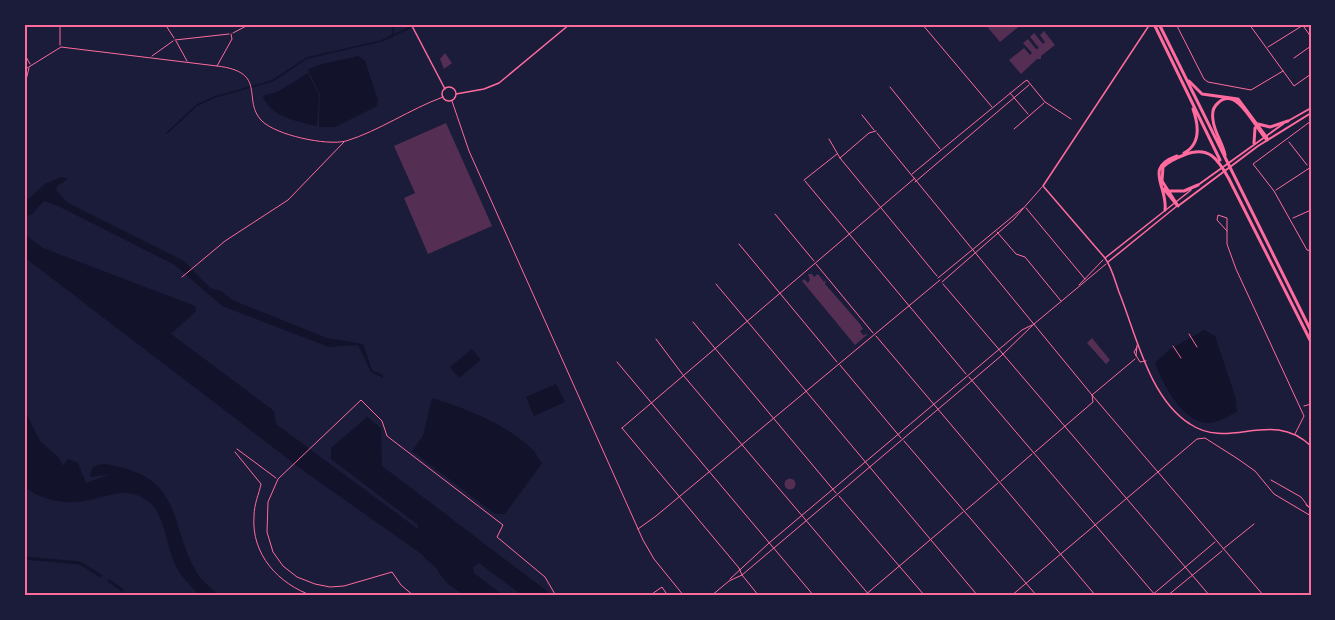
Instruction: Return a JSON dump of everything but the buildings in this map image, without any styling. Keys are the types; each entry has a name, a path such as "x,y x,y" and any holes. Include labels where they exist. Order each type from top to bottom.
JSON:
{"highway":[{"path":"1154,24 1198,92 1238,99 1254,122 1257,134 1254,143"},
{"path":"1154,24 1311,342"},
{"path":"1180,66 1311,331"},
{"path":"1165,210 1166,199 1158,175 1162,165 1190,149 1198,132 1194,111 1184,85"},
{"path":"1226,159 1214,127 1215,106 1223,99 1234,100 1266,137"},
{"path":"1254,122 1270,127 1288,121"},
{"path":"1176,203 1161,178 1163,167 1171,160 1196,151 1213,155 1229,179"},
{"path":"1168,191 1184,191 1198,185"},
{"path":"1161,186 1176,203"}],"main road":[{"path":"411,24 445,89 443,97 452,101 456,94"},
{"path":"456,94 484,89 499,83 570,24"},
{"path":"1154,24 1043,186 1108,262 1138,344 1166,399 1181,418 1195,428 1219,434 1274,428 1295,434 1311,446"},
{"path":"445,89 451,88 456,94"},
{"path":"1105,258 1165,210 1234,164 1288,121 1311,108"},
{"path":"1108,262 1219,168 1254,143 1311,113"}],"street":[{"path":"60,24 60,47"},
{"path":"165,24 187,63"},
{"path":"151,57 175,40 231,34 250,24"},
{"path":"922,24 992,107"},
{"path":"1176,24 1204,79 1208,82 1251,90 1283,71"},
{"path":"1249,24 1294,86 1311,74"},
{"path":"1267,48 1304,25 1311,37"},
{"path":"217,66 232,39 231,34"},
{"path":"1294,58 1311,46"},
{"path":"24,70 60,47 151,57 237,70 250,84 259,116 264,123 308,141 326,143 346,141 443,97"},
{"path":"24,53 31,65 24,88"},
{"path":"912,175 1027,80 1045,102 1071,118"},
{"path":"915,182 1031,84"},
{"path":"890,87 941,150"},
{"path":"1010,93 1029,116"},
{"path":"452,101 469,151 638,529 654,560 684,596"},
{"path":"1014,129 1045,102"},
{"path":"862,115 1092,395 1264,596"},
{"path":"1311,121 1254,161 1291,219 1307,250 1311,251"},
{"path":"840,158 869,133 876,131"},
{"path":"829,139 840,158 939,279 1210,596"},
{"path":"182,278 225,241 288,200 346,141"},
{"path":"837,154 804,180 1156,596"},
{"path":"1274,191 1310,167"},
{"path":"759,596 739,568 622,428 915,178"},
{"path":"942,282 999,233 1043,186"},
{"path":"1025,207 1086,280"},
{"path":"1291,219 1311,210"},
{"path":"775,214 933,405 1096,596"},
{"path":"1227,231 1217,220 1218,215 1227,218 1227,231 1227,244 1236,269 1304,416 1295,434"},
{"path":"638,529 1013,218"},
{"path":"996,230 1016,254 1024,257 1061,302"},
{"path":"739,244 1037,596"},
{"path":"1078,287 1105,258"},
{"path":"729,581 742,575 1004,354 1034,324 1108,262"},
{"path":"716,284 978,596"},
{"path":"693,322 925,596"},
{"path":"711,596 729,581 739,568 898,434 1022,330 1034,324"},
{"path":"656,339 683,375 870,596"},
{"path":"1138,344 1134,352 1136,358 1140,362 1146,361"},
{"path":"1092,395 1142,352"},
{"path":"617,362 814,596"},
{"path":"864,596 1065,427 1093,402 1092,395"},
{"path":"414,596 401,585 392,572 330,588 305,581 290,572 273,552 267,532 268,502 278,479 290,465 361,400 382,420 387,436 503,525 497,537 537,569 550,584 556,596"},
{"path":"1011,596 1201,438 1256,471 1274,494 1311,516"},
{"path":"237,449 278,479"},
{"path":"235,452 261,484 254,526 263,557 283,581 313,596"},
{"path":"1271,480 1301,497 1304,504 1311,509"},
{"path":"1167,596 1254,524"},
{"path":"1151,596 1217,541"},
{"path":"650,596 662,587 668,596"}],"path":[{"path":"1287,138 1310,167"},
{"path":"1189,334 1197,347"},
{"path":"1173,346 1181,358"},
{"path":"1300,408 1311,404"}],"shaded area":[{"path":"358,56 365,61 378,100 377,106 335,127 319,127 320,94 308,70"},
{"path":"308,73 319,95 317,126 285,117 271,109 263,96 279,91"},
{"path":"61,177 68,179 57,186 56,190 68,203 184,261 210,288 221,291 232,300 327,338 363,344 372,370 383,375 383,378 371,372 358,345 329,347 222,306 175,265 58,206 44,201 31,215 24,216 25,202 45,184"},
{"path":"24,234 43,248 195,306 196,311 171,334 274,411 276,424 418,529 418,525 331,459 331,448 367,417 381,428 382,466 552,595 523,596 479,563 473,567 474,573 504,596 465,594 457,590 423,555 308,474 24,257"},
{"path":"1204,330 1215,336 1236,399 1237,412 1210,423 1197,421 1181,408 1168,390 1155,363 1169,350"},
{"path":"472,349 481,360 459,378 450,367"},
{"path":"556,384 565,402 534,416 526,397"},
{"path":"432,398 472,412 497,424 532,449 542,463 505,514 495,514 412,451 423,436"},
{"path":"24,409 40,441 59,458 63,466 68,459 78,463 86,483 111,474 91,477 93,467 103,464 140,474 155,484 165,495 172,509 197,573 220,596 201,596 179,572 159,514 148,501 130,493 121,493 86,501 62,502 42,497 24,487"}],"waterway":[{"path":"392,37 394,24"},
{"path":"167,133 197,105 215,97 272,81 307,58 381,41 418,24"},
{"path":"24,558 80,563 101,576"},
{"path":"109,581 122,590"}]}
